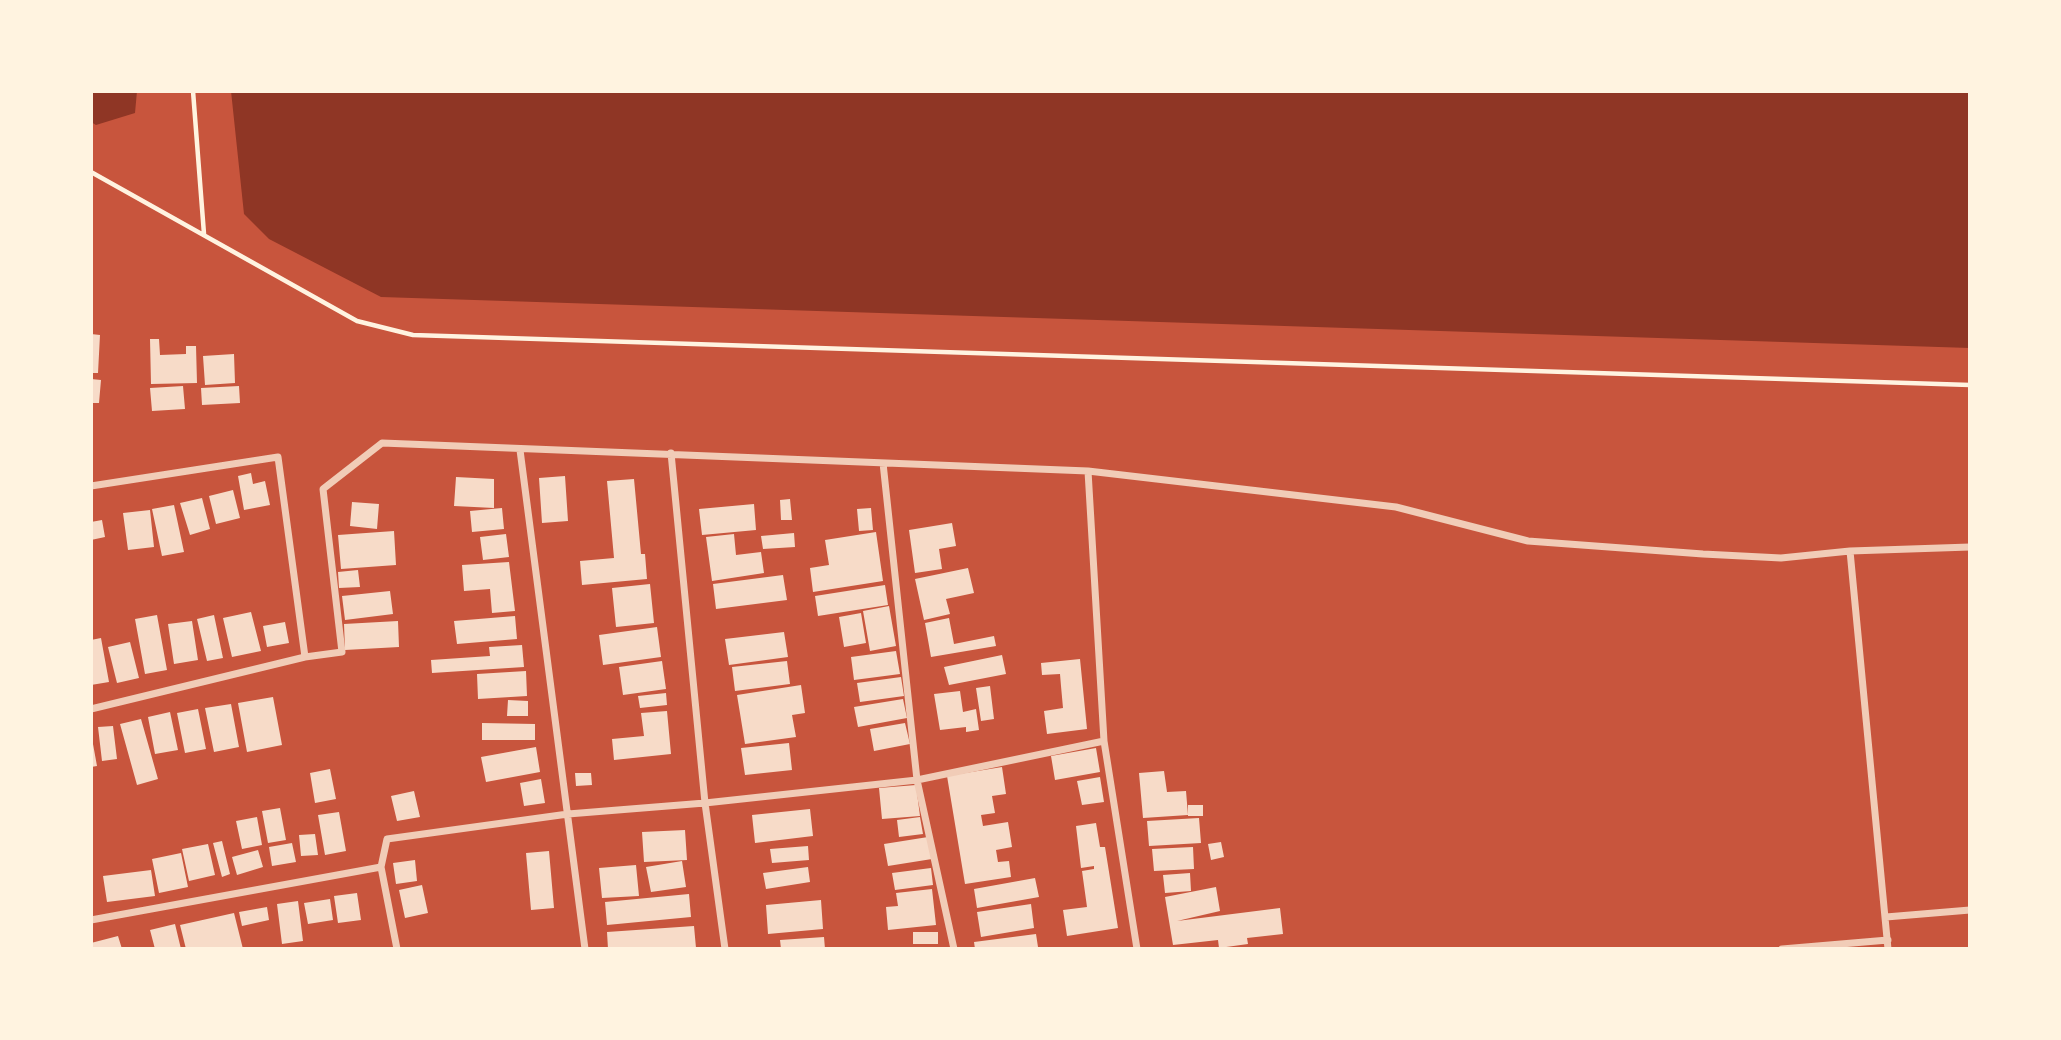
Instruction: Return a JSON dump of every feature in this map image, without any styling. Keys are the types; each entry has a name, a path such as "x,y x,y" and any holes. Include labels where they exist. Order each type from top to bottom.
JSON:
{"street":[{"path":"91,709 305,657 342,652 323,489 382,443 1088,471 1396,507 1528,541 1782,558 1850,551 1970,547"},
{"path":"520,450 585,949"},
{"path":"671,453 705,803 725,949"},
{"path":"91,486 278,457 305,657"},
{"path":"883,463 917,780 954,949"},
{"path":"1088,471 1104,741 1137,949"},
{"path":"1850,551 1888,949"},
{"path":"397,949 381,867 387,839 568,814 705,803 917,780 1104,741"},
{"path":"91,920 381,867"},
{"path":"1886,917 1970,910"},
{"path":"1782,949 1888,940"}],"path":[{"path":"193,91 204,235"},
{"path":"91,172 357,321 413,335 1970,385"}],"shaded area":[{"path":"91,91 137,91 135,113 96,125 91,122"},
{"path":"231,91 1970,91 1970,348 381,297 269,239 244,214"}],"building":[{"path":"91,334 100,335 98,373 91,373"},
{"path":"150,339 159,339 160,355 186,354 186,346 196,346 197,383 151,384"},
{"path":"234,354 235,383 205,385 203,356"},
{"path":"91,379 101,380 99,403 91,403"},
{"path":"183,386 185,409 152,411 150,388"},
{"path":"239,386 240,403 202,405 201,388"},
{"path":"251,473 253,484 265,481 270,505 244,510 238,476"},
{"path":"565,476 568,521 542,523 539,478"},
{"path":"456,477 494,479 494,508 454,506"},
{"path":"634,479 641,554 645,554 647,579 582,585 580,561 614,558 607,481"},
{"path":"233,490 240,518 216,524 209,496"},
{"path":"202,498 210,529 190,535 180,503"},
{"path":"790,499 792,520 781,520 780,500"},
{"path":"352,502 379,504 377,529 350,526"},
{"path":"754,504 756,530 702,535 699,509"},
{"path":"174,505 184,552 162,556 152,509"},
{"path":"502,508 504,529 472,532 470,511"},
{"path":"871,508 873,530 859,531 857,509"},
{"path":"150,510 154,547 128,550 123,513"},
{"path":"102,520 105,537 91,540 91,522"},
{"path":"952,523 956,546 939,549 942,569 915,573 909,530"},
{"path":"394,531 396,565 341,569 338,535"},
{"path":"876,532 883,581 813,592 810,568 829,565 825,540"},
{"path":"794,533 795,547 763,549 761,536"},
{"path":"506,534 509,557 483,560 480,537"},
{"path":"734,534 736,555 761,552 764,573 712,581 706,537"},
{"path":"509,562 515,611 492,613 490,589 464,591 462,565"},
{"path":"968,568 974,593 946,599 950,614 924,620 915,579"},
{"path":"358,570 360,587 339,588 338,572"},
{"path":"783,575 787,600 716,609 713,584"},
{"path":"650,584 654,623 616,627 612,588"},
{"path":"885,585 888,605 818,616 815,596"},
{"path":"390,591 393,614 345,620 342,596"},
{"path":"889,606 896,646 870,651 863,611"},
{"path":"251,612 261,651 232,657 223,618"},
{"path":"861,613 866,643 844,647 839,617"},
{"path":"157,615 167,670 145,674 135,619"},
{"path":"214,615 223,658 207,661 197,619"},
{"path":"515,616 517,639 457,644 454,621"},
{"path":"949,618 954,644 994,636 996,646 931,657 925,623"},
{"path":"192,621 198,660 174,664 168,624"},
{"path":"398,621 399,647 345,650 344,624"},
{"path":"285,622 289,643 267,647 263,626"},
{"path":"657,627 661,657 603,665 599,635"},
{"path":"784,632 788,657 729,665 725,639"},
{"path":"101,638 109,682 91,685 91,640"},
{"path":"130,642 139,678 117,683 108,647"},
{"path":"522,645 524,667 432,673 431,660 490,656 489,647"},
{"path":"896,651 900,674 854,680 851,657"},
{"path":"1002,655 1006,674 949,685 944,667"},
{"path":"1080,659 1087,729 1047,734 1044,711 1063,708 1060,674 1042,675 1041,663"},
{"path":"662,661 666,689 623,695 619,667"},
{"path":"787,661 790,684 735,691 732,667"},
{"path":"526,671 527,696 478,699 477,674"},
{"path":"901,677 904,696 860,702 857,683"},
{"path":"801,685 805,713 792,715 796,737 745,744 737,695"},
{"path":"990,686 994,719 981,721 976,688"},
{"path":"960,691 963,712 976,709 979,730 966,732 966,727 940,730 934,694"},
{"path":"666,693 667,705 640,708 638,696"},
{"path":"273,697 282,745 247,752 238,703"},
{"path":"903,699 907,718 858,727 854,707"},
{"path":"508,700 528,701 528,716 507,716"},
{"path":"231,704 239,747 214,752 205,708"},
{"path":"198,709 206,749 185,753 177,713"},
{"path":"667,711 671,754 614,760 612,739 644,736 641,713"},
{"path":"170,712 178,750 155,754 148,717"},
{"path":"141,719 158,779 137,785 120,724"},
{"path":"482,723 535,724 535,740 482,740"},
{"path":"905,723 910,744 874,751 870,729"},
{"path":"113,726 117,759 102,761 98,727"},
{"path":"91,733 97,766 91,767"},
{"path":"789,743 792,770 745,775 741,748"},
{"path":"536,747 540,772 486,782 481,757"},
{"path":"1096,748 1100,772 1055,780 1051,756"},
{"path":"1002,767 1006,794 992,796 995,813 981,815 983,826 1008,822 1012,847 996,850 998,862 1009,861 1011,877 965,884 947,776"},
{"path":"330,769 336,799 315,803 310,773"},
{"path":"1164,771 1167,792 1186,791 1188,815 1143,818 1139,773"},
{"path":"575,773 591,773 592,785 576,786"},
{"path":"1100,777 1104,802 1082,805 1077,781"},
{"path":"541,779 545,803 524,806 520,783"},
{"path":"916,785 920,816 882,819 879,788"},
{"path":"414,791 420,817 397,821 391,796"},
{"path":"1188,805 1203,805 1203,816 1188,816"},
{"path":"280,808 286,840 268,843 262,811"},
{"path":"810,809 813,836 755,843 752,815"},
{"path":"339,812 346,851 325,855 318,815"},
{"path":"257,817 262,845 242,849 236,821"},
{"path":"920,817 923,834 899,837 897,820"},
{"path":"1199,818 1201,843 1149,846 1147,821"},
{"path":"1096,823 1100,847 1105,847 1118,928 1067,936 1063,910 1087,907 1082,871 1094,869 1094,866 1081,868 1076,826"},
{"path":"685,830 687,860 644,862 642,832"},
{"path":"315,834 318,855 301,856 299,835"},
{"path":"928,837 932,859 888,866 884,844"},
{"path":"222,841 230,874 222,877 213,843"},
{"path":"1221,842 1224,857 1211,860 1208,844"},
{"path":"292,843 296,862 272,866 269,847"},
{"path":"208,844 215,875 189,881 182,849"},
{"path":"808,846 809,860 772,863 770,849"},
{"path":"1193,847 1194,869 1154,871 1152,849"},
{"path":"258,850 263,867 237,875 232,857"},
{"path":"549,851 554,908 531,910 526,853"},
{"path":"181,853 188,887 159,893 152,859"},
{"path":"415,860 417,881 396,884 393,863"},
{"path":"682,861 686,887 651,892 646,867"},
{"path":"636,865 639,896 602,898 599,868"},
{"path":"808,867 810,882 766,889 763,873"},
{"path":"931,868 933,885 895,890 892,873"},
{"path":"151,870 155,896 107,902 103,876"},
{"path":"1190,873 1191,891 1165,893 1163,875"},
{"path":"1035,878 1039,897 977,908 974,889"},
{"path":"422,885 428,913 405,918 399,890"},
{"path":"1216,887 1220,911 1177,921 1280,908 1283,934 1247,938 1248,944 1219,948 1218,940 1173,945 1165,897"},
{"path":"932,889 936,925 888,930 886,907 898,906 896,893"},
{"path":"357,893 361,920 338,923 334,896"},
{"path":"689,894 691,917 607,925 605,902"},
{"path":"330,899 333,920 308,924 304,903"},
{"path":"821,900 823,929 768,934 766,905"},
{"path":"298,901 303,941 282,944 277,904"},
{"path":"1031,904 1034,928 981,937 977,912"},
{"path":"267,907 269,920 242,926 239,912"},
{"path":"234,913 243,949 186,949 180,925"},
{"path":"175,924 181,949 155,949 150,930"},
{"path":"694,926 696,948 608,949 607,932"},
{"path":"913,932 938,932 938,944 913,944"},
{"path":"1036,934 1038,947 975,949 974,942"},
{"path":"118,936 122,949 91,949 91,943"},
{"path":"824,937 825,949 781,949 780,940"}]}
